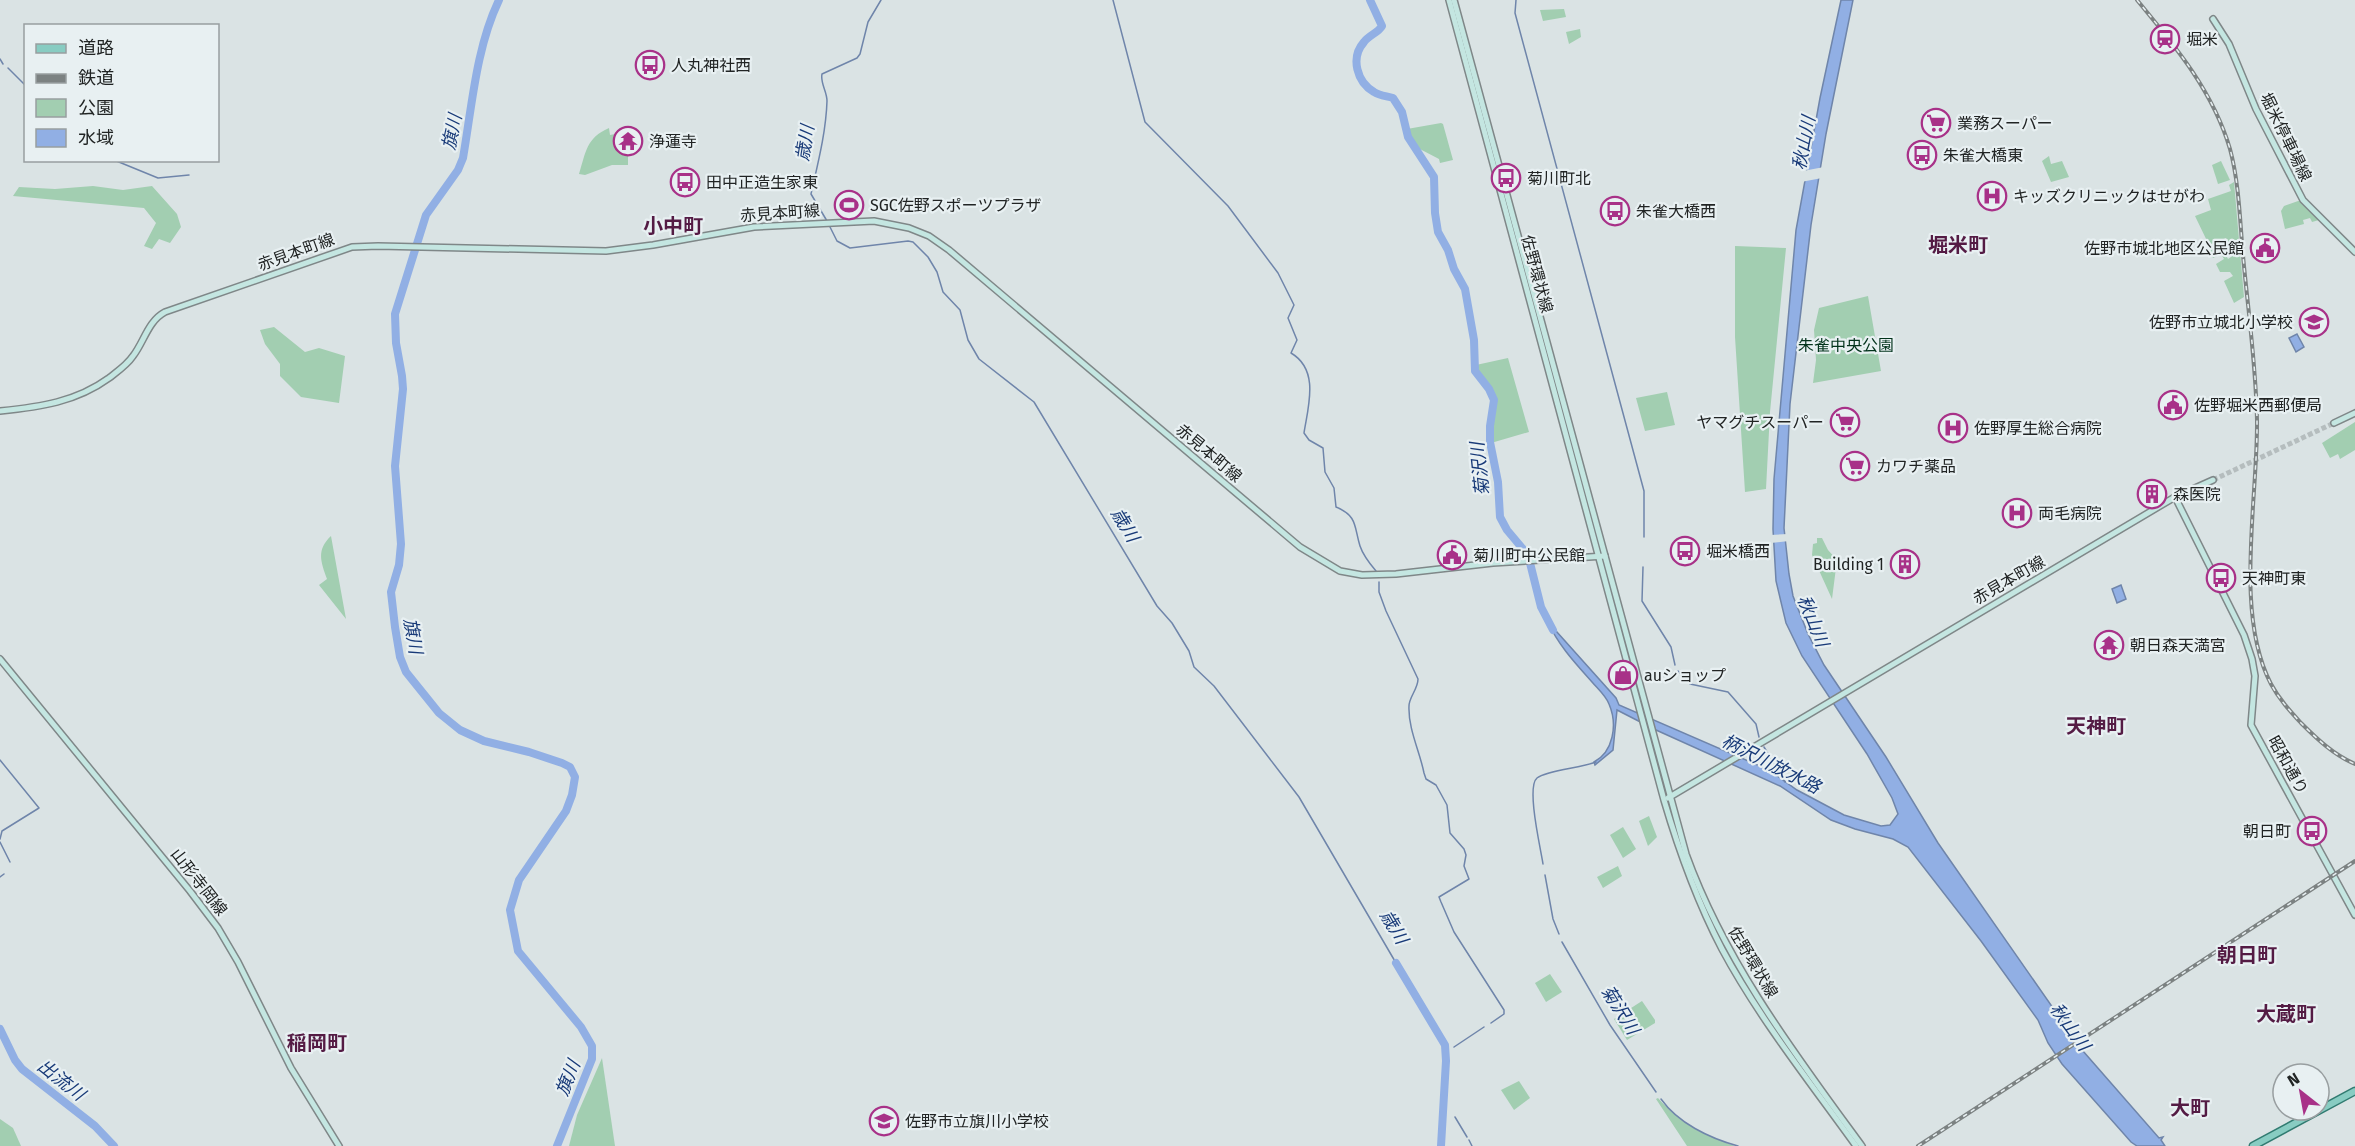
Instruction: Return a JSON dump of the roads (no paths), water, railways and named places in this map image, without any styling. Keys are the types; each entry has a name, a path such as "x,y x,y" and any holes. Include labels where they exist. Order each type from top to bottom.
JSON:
{"main road":[{"name":"佐野環状線","path":"1449,0 1602,556"},
{"name":"佐野環状線","path":"1454,0 1602,556"},
{"name":"堀米停車場線","path":"2213,19 2229,44 2256,109 2303,200 2355,252"},
{"name":"赤見本町線","path":"0,411 54,404 93,388 126,365 134,356 153,322 165,312 343,250 369,246 398,246 606,251 735,230 874,221 897,224 918,231 940,243 1275,527 1329,566 1353,574 1377,575 1529,560 1602,556"},
{"path":"2334,423 2355,413"},
{"path":"2175,497 2213,480"},
{"name":"赤見本町線","path":"1667,798 2175,497"},
{"name":"昭和通り","path":"2175,497 2247,642 2254,668 2255,683 2251,725 2355,915"},
{"path":"1602,556 1667,798"},
{"name":"山形寺岡線","path":"0,659 218,928 238,962 291,1068 339,1146"},
{"name":"佐野環状線","path":"1667,798 1695,879 1728,949 1750,987 1844,1125"},
{"path":"2253,1146 2355,1091"},
{"path":"1844,1125 1856,1146"},
{"path":"1844,1125 1862,1146"}],"water":[{"path":"1841,0 1853,0 1826,134 1811,225 1790,404 1784,528 1793,596 1808,634 1824,665 1886,757 1938,843 2083,1051 2159,1138 2163,1137 2161,1140 2165,1146 2137,1146 2131,1142 2062,1064 2048,1043 2038,1020 1981,941 1908,847 1893,839 1831,820 1780,786 1617,710 1613,750 1595,765 1594,762 1606,752 1612,737 1612,712 1606,698 1568,654 1548,622 1616,698 1619,705 1769,770 1797,790 1844,815 1881,826 1890,825 1898,814 1892,798 1867,754 1802,656 1786,623 1776,581 1773,529 1774,479 1796,230"},
{"path":"2297,334 2304,347 2296,352 2289,338"},
{"path":"2121,585 2126,599 2117,603 2112,589"}],"waterway":[{"name":"旗川","path":"499,0 491,18 480,57 463,158 458,170 426,215 395,314 396,343 403,389 395,466 401,544 399,565 391,592 400,657 406,672 439,713 460,730 484,741 562,763 570,767 575,777 566,811 519,880 510,910 518,951 581,1027 592,1046 592,1059 557,1146"},
{"name":"歳川","path":"827,221 811,194 826,113 827,97 822,74 857,58 868,22 881,0"},
{"path":"1113,0 1145,122 1228,206 1278,273 1294,305 1288,318 1297,340 1291,353 1306,369 1310,390 1304,433 1309,440 1323,448 1325,472 1334,488 1336,507 1352,518 1361,549 1376,571"},
{"name":"菊沢川","path":"1370,0 1382,26 1360,48 1357,55 1357,69 1368,88 1393,98 1402,112 1408,137 1434,177 1438,232 1465,289 1474,340 1475,371 1489,389 1494,400 1490,442 1498,482 1500,517 1507,530 1528,555 1541,607 1553,630"},
{"path":"1516,0 1515,13 1644,491 1644,537"},
{"path":"0,59 3,64"},
{"path":"8,68 24,84"},
{"path":"119,162 158,178 189,175"},
{"name":"歳川","path":"829,225 837,241 850,248 908,241 913,242 928,257 937,272 943,292 960,310 968,340 979,359 1034,402 1157,606 1172,623 1189,651 1194,667 1214,686 1299,797 1396,963"},
{"path":"1643,567 1642,601 1671,647 1675,665"},
{"path":"1379,582 1379,592 1386,611 1418,679 1409,703 1409,715 1424,773 1426,779 1436,785 1447,805 1450,833 1464,849 1466,855 1464,866 1469,879 1439,897 1454,932 1504,1010 1504,1014 1491,1023"},
{"name":"柄沢川放水路","path":"1678,671 1690,684 1728,692 1756,724 1759,737"},
{"name":"柄沢川放水路","path":"1764,747 1785,782"},
{"path":"0,760 39,808 2,831 0,839"},
{"name":"菊沢川","path":"1543,864 1533,793 1537,778 1548,773 1596,762"},
{"path":"0,842 10,862"},
{"path":"0,877 4,874"},
{"name":"菊沢川","path":"1545,875 1553,919 1559,934"},
{"name":"菊沢川","path":"1562,942 1610,1025 1656,1092"},
{"name":"歳川","path":"1396,963 1445,1045 1441,1146"},
{"path":"1454,1047 1484,1027"},
{"name":"出流川","path":"0,1029 22,1069 95,1126 114,1146"},
{"name":"菊沢川","path":"1661,1099 1685,1122 1716,1139 1738,1146"},
{"path":"1455,1117 1467,1137"},
{"path":"1469,1140 1472,1146"}],"tunnel":[{"path":"2213,480 2334,423"}],"railway":[{"path":"2137,0 2179,52 2203,88 2223,128 2236,178 2254,362 2257,420 2250,555 2253,624 2260,656 2271,684 2293,714 2326,746 2355,764"},
{"path":"1918,1146 2355,861"}],"place":[{"name":"堀米","path":"2165,39"},
{"name":"人丸神社西","path":"650,65"},
{"name":"業務スーパー","path":"1936,123"},
{"name":"浄蓮寺","path":"628,141"},
{"name":"朱雀大橋東","path":"1922,155"},
{"name":"菊川町北","path":"1506,178"},
{"name":"田中正造生家東","path":"685,182"},
{"name":"キッズクリニックはせがわ","path":"1992,196"},
{"name":"SGC佐野スポーツプラザ","path":"849,205"},
{"name":"朱雀大橋西","path":"1615,211"},
{"name":"佐野市城北地区公民館","path":"2265,248"},
{"name":"佐野市立城北小学校","path":"2314,322"},
{"name":"佐野堀米西郵便局","path":"2173,405"},
{"name":"ヤマグチスーパー","path":"1845,422"},
{"name":"佐野厚生総合病院","path":"1953,428"},
{"name":"カワチ薬品","path":"1855,466"},
{"name":"森医院","path":"2152,494"},
{"name":"両毛病院","path":"2017,513"},
{"name":"堀米橋西","path":"1685,551"},
{"name":"菊川町中公民館","path":"1452,555"},
{"name":"Building 1","path":"1905,564"},
{"name":"天神町東","path":"2221,578"},
{"name":"朝日森天満宮","path":"2109,645"},
{"name":"auショップ","path":"1623,675"},
{"name":"朝日町","path":"2312,831"},
{"name":"佐野市立旗川小学校","path":"884,1121"}],"district":[{"name":"小中町","path":"673,226"},
{"name":"堀米町","path":"1958,245"},
{"name":"天神町","path":"2096,726"},
{"name":"朝日町","path":"2247,955"},
{"name":"大蔵町","path":"2286,1014"},
{"name":"稲岡町","path":"317,1043"},
{"name":"大町","path":"2190,1108"}],"water label":[{"name":"秋山川","path":"1804,143"},
{"name":"秋山川","path":"1813,621"},
{"name":"秋山川","path":"2070,1027"}],"park label":[{"name":"朱雀中央公園","path":"1846,345"}]}
